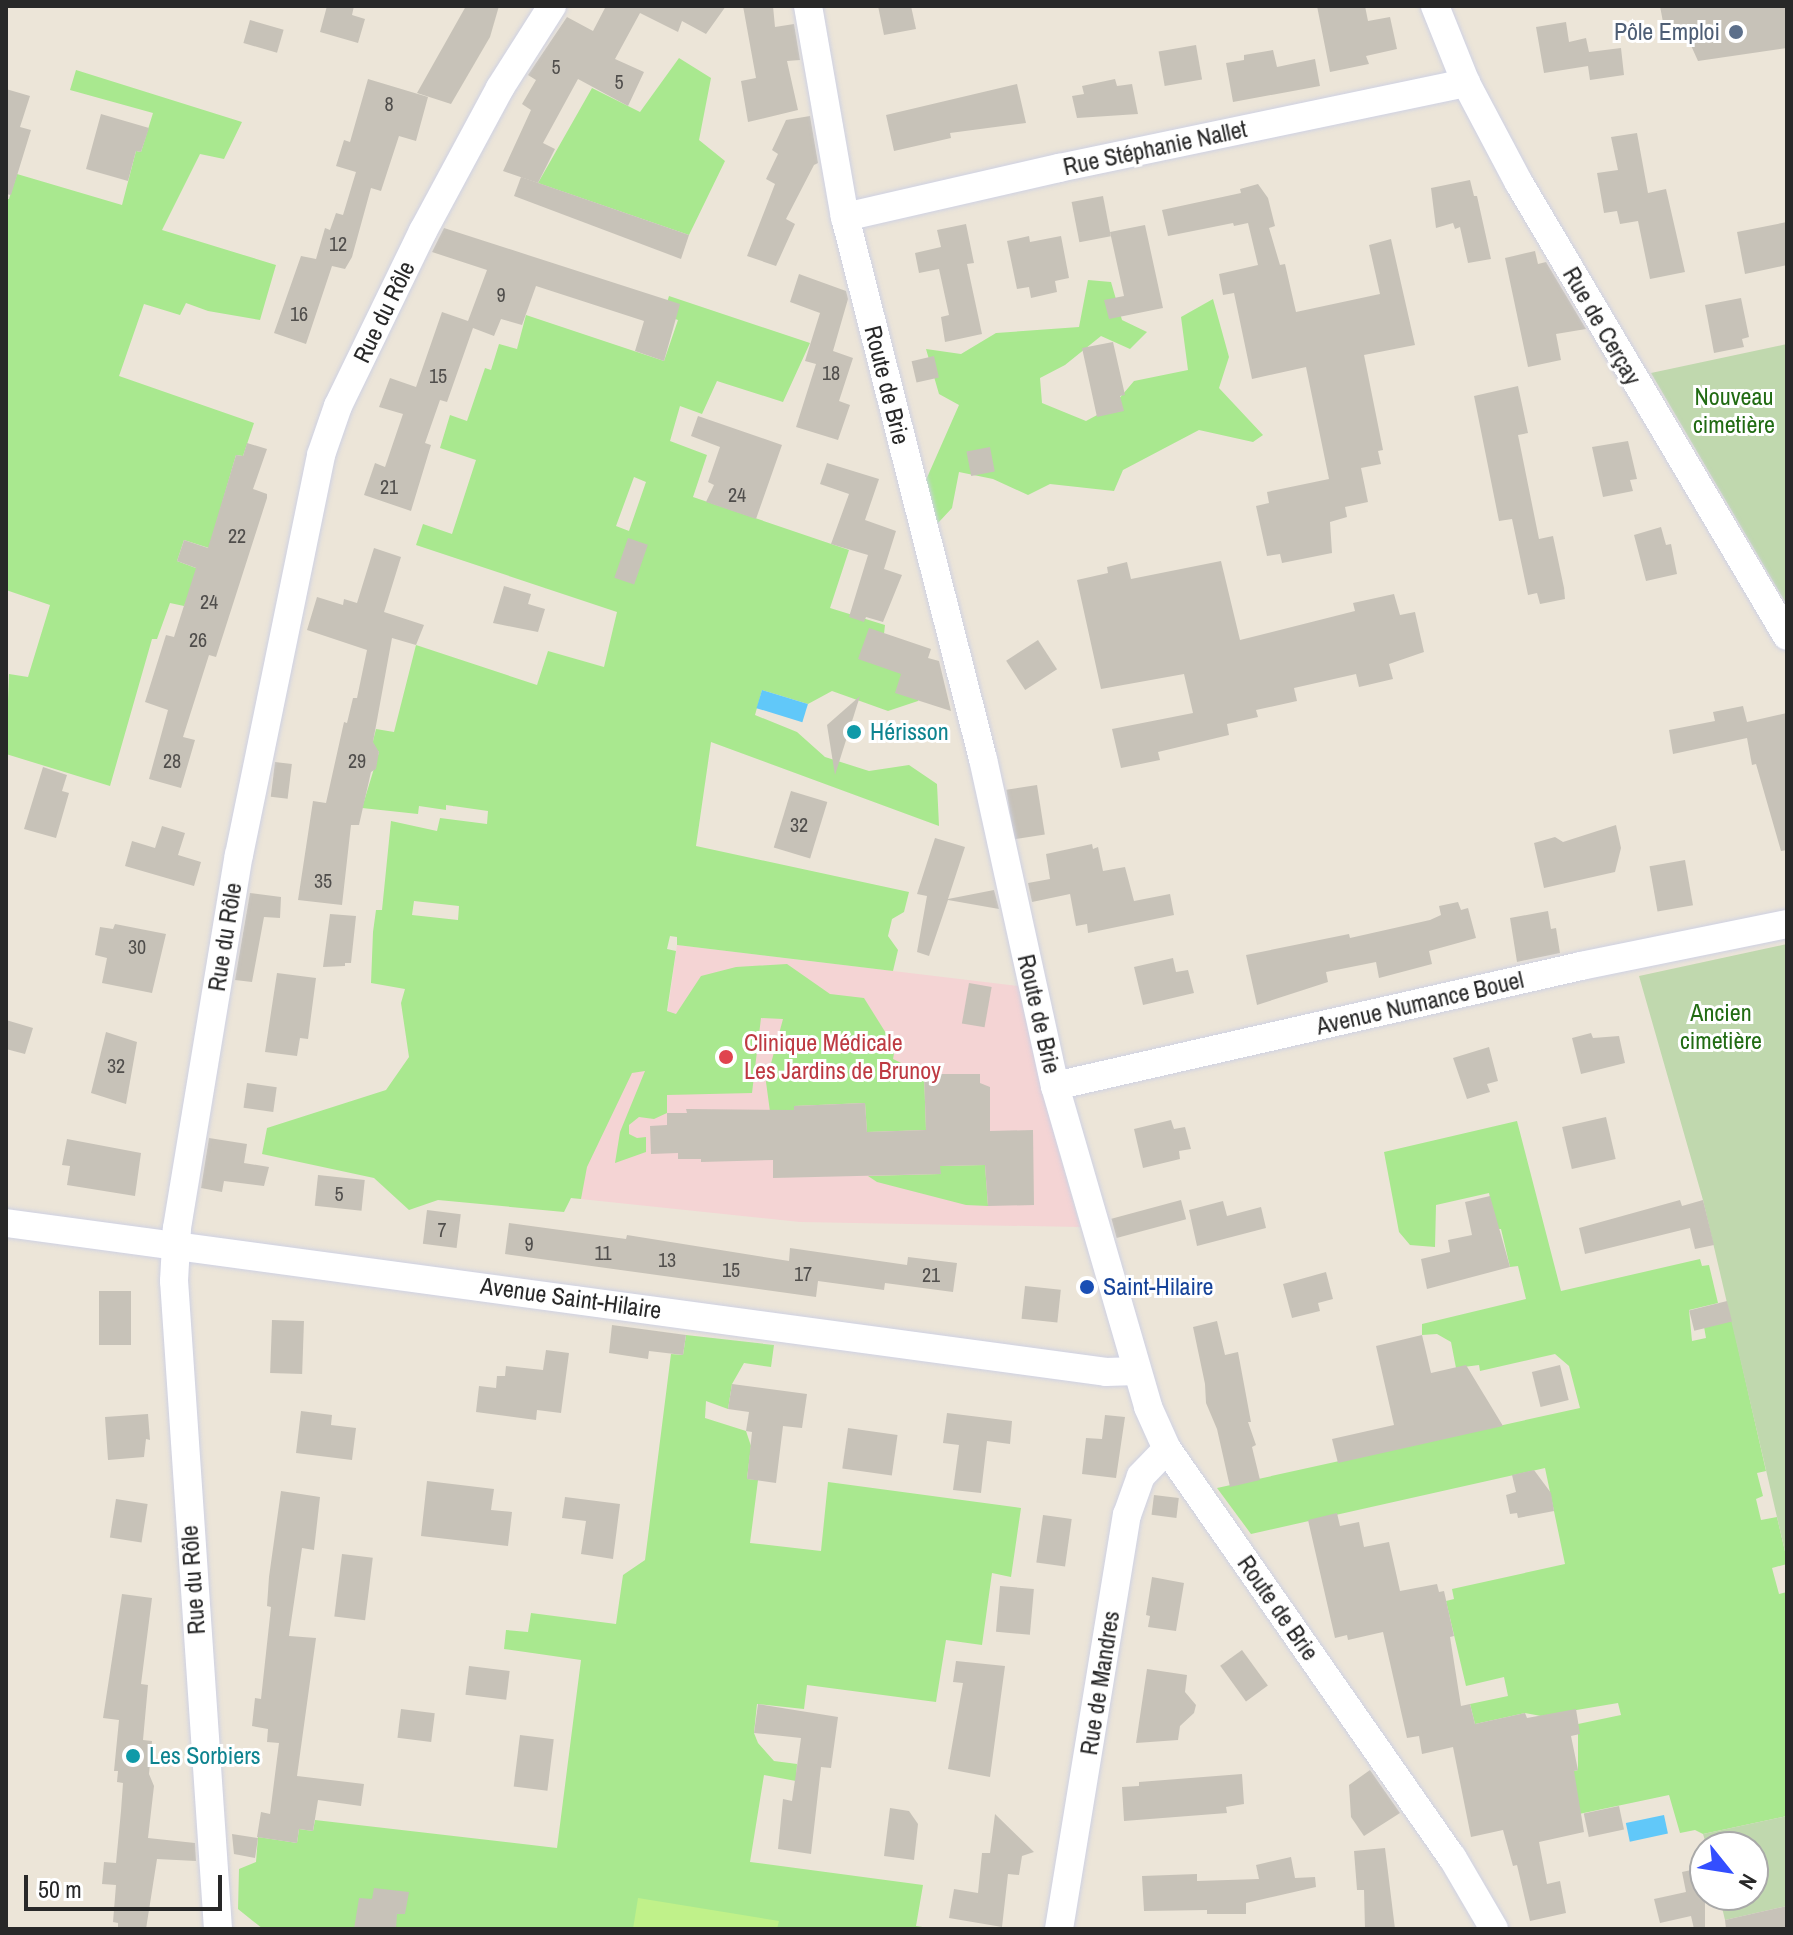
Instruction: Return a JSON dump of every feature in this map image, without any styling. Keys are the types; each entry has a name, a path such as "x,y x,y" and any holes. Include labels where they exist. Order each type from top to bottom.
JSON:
{"street":[{"name":"Rue du Rôle","path":"218,1929 174,1281 175,1246 239,855 321,455 338,406 423,231 500,88 552,6"},
{"name":"Route de Brie","path":"808,6 845,217 983,759 1055,1086 1137,1371 1167,1449 1452,1857 1494,1929"},
{"name":"Rue de Cerçay","path":"1435,6 1466,83 1525,195 1787,636"},
{"name":"Rue Stéphanie Nallet","path":"845,217 1059,168 1466,83"},
{"name":"Avenue Numance Bouel","path":"1055,1086 1581,966 1787,924"},
{"name":"Avenue Saint-Hilaire","path":"6,1223 1106,1372 1137,1371"},
{"name":"Rue de Mandres","path":"1059,1929 1127,1515 1141,1476 1167,1449"}],"shaded area":[{"name":"Clinique Médicale Les Jardins de Brunoy","path":"677,945 1018,986 1041,1089 1080,1227 800,1222 571,1198 427,993 666,1023"}],"green space":[{"path":"679,58 711,78 699,140 725,161 689,235 538,183 592,88 640,112"},
{"path":"76,70 242,122 224,159 200,154 162,230 276,265 260,320 208,311 186,303 180,315 144,304 119,376 254,423 243,456 236,455 209,548 184,540 177,561 201,570 184,606 170,603 157,639 152,639 110,786 6,754 9,674 28,677 50,605 6,590 6,199 9,199 17,174 122,205 136,151 141,152 153,113 70,90"},
{"path":"1088,280 1111,282 1122,320 1147,332 1130,349 1101,336 1065,365 1040,378 1042,403 1086,421 1112,407 1134,381 1188,370 1181,317 1213,299 1229,357 1219,388 1263,435 1253,442 1199,430 1123,470 1114,491 1050,484 1028,495 993,479 959,472 952,508 938,523 922,489 959,405 939,394 926,349 961,354 996,333 1079,327"},
{"path":"669,296 810,343 783,402 717,381 702,414 680,406 670,441 707,455 693,497 849,550 830,608 885,625 883,643 919,697 918,701 888,711 832,691 808,704 762,690 755,715 797,732 825,757 869,771 909,765 937,784 939,826 711,742 696,846 909,892 904,912 892,919 888,936 898,950 893,971 677,945 677,937 670,936 667,949 676,951 667,1011 676,1014 701,976 736,967 787,964 830,994 864,998 889,1038 897,1036 893,1059 924,1074 926,1130 867,1132 865,1103 794,1106 795,1133 773,1134 766,1082 783,1019 761,1018 752,1093 667,1095 667,1113 654,1119 639,1117 629,1125 629,1134 637,1138 646,1137 646,1152 615,1163 620,1132 645,1071 632,1073 587,1167 581,1199 571,1198 564,1212 438,1200 409,1210 374,1178 262,1154 267,1128 386,1090 409,1057 401,1003 405,989 371,983 373,932 376,910 382,910 391,821 437,831 440,818 487,824 488,811 446,805 446,810 419,806 418,814 362,808 379,752 372,745 376,729 394,732 416,645 537,685 548,651 604,667 617,612 416,545 423,524 452,534 476,460 440,448 450,415 467,421 485,368 491,370 499,344 517,349 526,315 664,361 678,320 663,315","holes":["634,477 646,482 629,531 616,526","414,901 459,906 458,920 412,915"]},
{"name":"Nouveau cimetière","path":"1787,344 1787,605 1651,373"},
{"name":"Ancien cimetière","path":"1787,944 1787,1560 1703,1200 1639,976"},
{"path":"1517,1121 1561,1291 1700,1259 1702,1266 1709,1265 1718,1303 1689,1310 1692,1341 1706,1338 1703,1321 1707,1326 1732,1321 1766,1471 1757,1473 1763,1496 1756,1499 1761,1520 1777,1517 1787,1560 1787,1564 1772,1568 1779,1594 1787,1592 1787,1816 1717,1831 1680,1833 1669,1795 1541,1822 1574,1771 1578,1770 1578,1724 1621,1715 1618,1703 1541,1716 1525,1713 1475,1724 1470,1704 1508,1696 1504,1677 1466,1686 1446,1601 1454,1599 1452,1589 1565,1564 1545,1468 1251,1534 1217,1488 1580,1408 1569,1366 1555,1354 1480,1371 1479,1365 1456,1368 1451,1342 1437,1334 1422,1335 1422,1324 1526,1299 1518,1266 1510,1267 1489,1193 1436,1205 1435,1247 1410,1245 1399,1232 1384,1152"},
{"path":"985,1165 988,1206 966,1205 877,1182 868,1176 940,1174 940,1166"},
{"path":"686,1335 774,1345 771,1367 744,1363 732,1384 728,1409 706,1401 705,1418 746,1431 751,1446 747,1479 758,1480 750,1543 821,1551 828,1482 1021,1508 1011,1577 992,1573 982,1645 946,1640 936,1702 807,1685 804,1709 757,1704 754,1733 758,1743 774,1761 797,1764 796,1781 764,1775 750,1862 923,1885 916,1926 936,1929 263,1929 238,1909 239,1869 256,1862 258,1837 297,1843 299,1829 313,1831 315,1820 557,1848 581,1660 504,1649 506,1630 528,1632 531,1613 616,1624 623,1575 645,1560 671,1354 683,1355"},
{"path":"1787,1816 1787,1906 1769,1910 1769,1831 1717,1831"},
{"path":"638,1898 779,1921 777,1929 633,1929"},
{"path":"1723,1911 1765,1911 1725,1920"}],"water":[{"path":"762,690 808,704 802,722 756,708"},
{"path":"1664,1815 1668,1834 1630,1842 1626,1823"}],"building":[{"path":"327,6 354,6 352,15 365,19 358,43 320,32"},
{"path":"466,6 499,6 490,37 451,104 417,93"},
{"path":"606,6 726,6 706,34 682,21 678,32 640,13 615,59 644,72 628,106 578,79 543,143 555,149 538,183 503,171 531,110 522,104 536,80 528,75 567,17 593,31"},
{"path":"743,6 773,6 775,27 794,24 800,60 787,61 798,110 748,122 741,81 756,78"},
{"path":"878,6 911,6 916,29 884,35"},
{"path":"1317,6 1365,6 1368,21 1390,17 1397,49 1366,56 1369,64 1330,72"},
{"name":"Pôle Emploi","path":"1660,6 1787,6 1787,48 1698,61 1684,30 1665,33"},
{"path":"250,20 284,30 277,53 243,43"},
{"path":"1566,22 1569,42 1586,38 1589,52 1621,48 1624,75 1590,80 1588,66 1544,73 1536,27"},
{"path":"1196,45 1202,79 1165,86 1159,52"},
{"path":"1273,50 1277,67 1315,59 1320,86 1233,102 1226,63 1244,60 1244,55"},
{"path":"368,79 428,97 416,141 399,136 381,191 371,188 352,257 345,269 332,266 306,344 274,333 301,256 316,259 325,228 330,230 336,213 343,215 356,172 336,166 344,140 350,142"},
{"path":"1115,79 1117,86 1132,84 1138,114 1077,118 1072,96 1084,94 1082,86"},
{"path":"1017,84 1026,123 950,133 951,138 894,151 886,115"},
{"path":"6,89 30,96 20,127 31,130 11,195 6,194"},
{"path":"101,114 149,128 141,152 136,151 128,181 86,169"},
{"path":"810,116 818,163 814,165 786,219 795,224 776,266 747,256 775,184 766,179 778,154 772,150 786,120"},
{"path":"1637,133 1648,193 1666,189 1685,272 1650,279 1638,221 1620,224 1617,211 1604,213 1597,173 1618,170 1611,137"},
{"path":"521,177 689,235 681,259 514,196"},
{"path":"1470,180 1474,196 1477,196 1491,259 1468,263 1460,227 1455,229 1453,223 1436,228 1431,188"},
{"path":"1258,184 1268,198 1275,226 1269,228 1280,265 1285,264 1296,312 1380,294 1369,245 1391,239 1415,345 1364,355 1383,450 1378,451 1381,464 1361,468 1368,502 1345,507 1347,517 1330,522 1332,553 1282,563 1280,554 1267,556 1256,506 1269,503 1267,492 1329,479 1306,367 1252,379 1234,293 1223,295 1219,274 1258,265 1248,223 1234,226 1233,223 1168,236 1162,210 1241,193 1240,189"},
{"path":"1103,196 1111,236 1079,242 1072,202"},
{"path":"1787,222 1787,265 1745,274 1737,232"},
{"path":"966,224 974,263 967,264 982,334 945,342 941,317 949,315 939,269 919,273 915,253 941,247 937,230"},
{"path":"1145,225 1163,308 1109,319 1104,300 1124,296 1110,232"},
{"path":"444,228 680,304 664,361 635,351 644,321 536,286 522,325 501,319 494,336 473,328 447,402 440,400 425,443 431,445 411,511 364,495 375,463 385,467 403,414 379,407 390,378 416,387 442,312 468,321 487,270 432,252"},
{"path":"1029,236 1030,242 1061,236 1069,278 1055,281 1057,292 1031,298 1029,287 1017,289 1007,241"},
{"path":"1535,251 1538,264 1546,262 1586,329 1556,334 1561,360 1528,367 1505,258"},
{"path":"799,274 846,291 848,299 833,351 853,358 839,401 850,405 838,440 796,427 816,364 805,361 820,313 790,302"},
{"path":"1741,298 1749,337 1742,339 1744,347 1714,353 1705,305"},
{"path":"1113,342 1125,395 1120,396 1124,411 1097,417 1082,348"},
{"path":"934,356 939,377 917,383 912,361"},
{"path":"1518,386 1528,433 1518,435 1539,539 1553,536 1564,588 1565,599 1540,604 1537,593 1528,595 1512,519 1499,521 1474,396"},
{"path":"698,416 782,445 756,519 706,502 714,485 708,482 720,447 691,436"},
{"path":"1628,441 1637,479 1630,480 1633,491 1603,497 1592,447"},
{"path":"247,443 267,449 253,489 267,494 267,498 216,657 209,655 183,737 195,740 181,788 149,779 168,710 145,702 166,635 174,637 196,568 177,561 184,540 208,548 236,455 243,456"},
{"path":"990,447 995,472 971,476 966,452"},
{"path":"827,463 879,479 865,520 896,531 884,569 902,575 883,622 866,617 864,622 849,617 868,555 831,544 849,494 820,484"},
{"path":"1661,527 1666,545 1671,544 1677,574 1646,581 1634,535"},
{"path":"628,538 648,545 634,585 614,578"},
{"path":"374,548 401,557 384,612 424,625 416,645 392,638 373,742 379,752 376,769 371,772 359,825 351,825 342,905 298,900 313,801 326,803 344,722 347,723 353,698 357,698 367,650 307,630 317,597 343,605 344,599 357,603"},
{"path":"1221,561 1240,640 1355,611 1353,603 1394,594 1400,615 1415,612 1424,652 1389,664 1393,679 1359,687 1356,674 1294,688 1297,701 1256,710 1258,717 1227,724 1229,735 1158,752 1160,760 1121,768 1112,729 1193,713 1184,674 1101,689 1077,580 1108,573 1107,567 1127,562 1131,579"},
{"path":"504,586 531,594 528,604 545,609 538,632 493,623"},
{"path":"869,628 931,649 928,658 939,661 951,711 895,693 901,674 858,659"},
{"path":"1038,640 1057,669 1025,690 1006,661"},
{"path":"860,696 835,775 827,725"},
{"path":"1743,706 1747,722 1787,713 1787,850 1781,851 1756,764 1752,765 1747,738 1673,754 1669,730 1715,721 1713,712"},
{"path":"275,762 292,764 288,799 271,797"},
{"path":"43,767 67,775 62,791 69,793 56,838 24,829"},
{"path":"1037,785 1045,834 1014,839 1006,790"},
{"path":"791,791 827,802 810,859 774,847"},
{"path":"1616,825 1621,848 1615,872 1544,888 1534,843 1555,837 1563,842"},
{"path":"162,826 185,833 178,855 201,862 194,886 125,866 132,841 155,848"},
{"path":"935,838 965,847 948,899 994,890 999,909 948,900 929,956 917,952 927,896 917,894"},
{"path":"1092,844 1093,849 1098,847 1103,871 1125,867 1134,901 1170,894 1174,915 1088,933 1087,924 1076,926 1070,894 1032,902 1028,883 1050,879 1046,854"},
{"path":"1685,860 1693,905 1658,912 1650,866"},
{"path":"250,893 281,897 280,918 264,917 252,982 235,980"},
{"path":"1458,902 1461,910 1468,908 1476,938 1429,951 1432,964 1379,978 1376,962 1326,972 1328,982 1257,1005 1246,955 1349,934 1350,938 1430,920 1441,915 1439,906"},
{"path":"1548,911 1551,929 1556,928 1560,953 1517,962 1510,918"},
{"path":"330,914 356,916 351,963 345,963 345,966 323,967"},
{"path":"115,924 166,934 152,993 102,983 107,958 95,955 100,927 113,929"},
{"path":"1173,958 1176,972 1188,970 1194,993 1143,1005 1134,967"},
{"path":"277,973 316,978 308,1039 300,1038 297,1056 265,1052"},
{"path":"969,983 992,987 985,1027 962,1023"},
{"path":"6,1020 33,1028 25,1054 6,1049"},
{"path":"106,1032 137,1042 126,1104 91,1093"},
{"path":"1591,1033 1593,1038 1619,1036 1625,1063 1581,1074 1572,1038"},
{"path":"1489,1047 1498,1081 1487,1084 1490,1092 1467,1099 1453,1058"},
{"path":"924,1074 980,1074 980,1083 990,1087 990,1131 1033,1130 1034,1205 988,1206 985,1165 940,1166 941,1174 773,1178 773,1160 701,1162 701,1159 678,1159 678,1153 651,1154 650,1126 667,1125 667,1113 687,1113 686,1109 794,1110 794,1106 865,1103 867,1132 926,1130"},
{"path":"247,1083 277,1087 273,1112 244,1108"},
{"path":"1606,1117 1616,1159 1572,1169 1562,1127"},
{"path":"1171,1120 1174,1129 1185,1127 1191,1149 1179,1151 1180,1159 1143,1168 1134,1129"},
{"path":"209,1138 247,1144 244,1163 269,1167 264,1186 224,1181 222,1192 201,1188"},
{"path":"67,1139 141,1153 135,1196 67,1185 70,1166 62,1165"},
{"path":"318,1175 365,1180 362,1211 315,1206"},
{"path":"1490,1196 1510,1267 1427,1289 1421,1259 1450,1252 1448,1240 1472,1235 1465,1202"},
{"path":"1181,1200 1186,1219 1117,1238 1111,1219"},
{"path":"1680,1200 1682,1206 1703,1200 1714,1245 1695,1249 1690,1228 1585,1254 1579,1228"},
{"path":"1223,1201 1227,1216 1261,1207 1266,1228 1197,1246 1189,1210"},
{"path":"427,1210 461,1214 457,1248 423,1244"},
{"path":"509,1223 626,1239 627,1235 789,1261 790,1248 907,1265 908,1257 957,1263 953,1292 885,1283 884,1290 818,1281 816,1297 505,1254"},
{"path":"1326,1272 1333,1299 1318,1303 1320,1311 1292,1318 1283,1284"},
{"path":"1025,1286 1061,1290 1057,1323 1022,1319"},
{"path":"99,1291 131,1291 131,1345 99,1345"},
{"path":"1727,1301 1732,1321 1694,1331 1689,1310"},
{"path":"272,1320 304,1321 302,1374 270,1373"},
{"path":"1217,1321 1225,1355 1238,1352 1260,1480 1230,1487 1217,1429 1206,1403 1193,1327"},
{"path":"612,1325 686,1335 683,1355 649,1351 648,1359 609,1353"},
{"path":"1422,1335 1431,1373 1466,1365 1503,1426 1338,1463 1332,1439 1394,1425 1376,1346"},
{"path":"546,1350 569,1353 561,1413 537,1410 536,1420 476,1412 479,1386 496,1388 497,1376 505,1376 506,1366 543,1370"},
{"path":"1560,1365 1569,1400 1541,1407 1532,1372"},
{"path":"732,1384 807,1394 802,1428 783,1426 776,1483 747,1479 752,1432 746,1431 749,1412 728,1409"},
{"path":"301,1411 332,1415 331,1425 356,1428 352,1460 296,1453"},
{"path":"947,1413 1012,1421 1010,1444 987,1441 981,1493 953,1490 959,1445 943,1443"},
{"path":"148,1414 150,1440 146,1439 144,1457 108,1460 105,1417"},
{"path":"1105,1415 1125,1417 1116,1478 1082,1474 1086,1438 1102,1439"},
{"path":"848,1428 898,1435 892,1476 842,1469"},
{"path":"1534,1470 1551,1493 1554,1511 1518,1518 1517,1513 1510,1514 1506,1495 1516,1492 1512,1475"},
{"path":"427,1481 494,1489 491,1510 512,1512 508,1546 421,1536"},
{"path":"281,1491 320,1497 314,1550 302,1548 289,1636 316,1638 297,1776 364,1784 361,1806 318,1800 313,1831 299,1829 297,1843 257,1837 261,1812 270,1814 279,1743 267,1742 268,1729 252,1726 255,1698 261,1699 271,1607 267,1606 269,1577"},
{"path":"1154,1495 1179,1498 1176,1518 1152,1515"},
{"path":"565,1497 620,1504 613,1559 581,1554 586,1521 562,1518"},
{"path":"116,1499 148,1504 142,1543 110,1538"},
{"path":"1337,1513 1340,1526 1359,1522 1364,1547 1389,1542 1400,1591 1437,1584 1439,1592 1444,1591 1454,1636 1450,1637 1461,1706 1470,1704 1475,1724 1525,1713 1527,1718 1576,1709 1580,1734 1571,1736 1584,1832 1539,1842 1547,1884 1560,1881 1566,1913 1530,1921 1517,1865 1513,1866 1503,1830 1471,1837 1453,1747 1422,1754 1419,1736 1407,1738 1383,1632 1348,1640 1347,1635 1335,1638 1308,1520"},
{"path":"1043,1515 1072,1519 1065,1567 1036,1563"},
{"path":"342,1554 373,1558 365,1620 334,1617"},
{"path":"1152,1577 1184,1583 1176,1631 1148,1627 1150,1616 1146,1615"},
{"path":"1000,1586 1034,1589 1030,1635 996,1632"},
{"path":"122,1594 152,1598 141,1684 148,1685 143,1740 152,1741 149,1774 154,1786 148,1838 195,1843 196,1861 157,1859 146,1929 118,1929 118,1923 113,1922 116,1885 102,1884 104,1862 116,1863 123,1783 117,1782 118,1771 114,1771 119,1720 103,1718"},
{"path":"1242,1650 1268,1686 1246,1701 1220,1666"},
{"path":"956,1661 1005,1666 990,1777 948,1769 963,1683 953,1682"},
{"path":"469,1666 510,1671 506,1700 465,1695"},
{"path":"1147,1669 1187,1675 1185,1692 1196,1705 1194,1713 1180,1726 1178,1740 1136,1743"},
{"path":"758,1704 838,1717 831,1768 821,1767 811,1854 778,1849 783,1799 792,1801 801,1738 754,1733"},
{"path":"401,1709 435,1713 431,1742 397,1738"},
{"path":"520,1735 554,1739 547,1791 514,1787"},
{"path":"1370,1770 1400,1813 1364,1836 1351,1817 1349,1785"},
{"path":"1242,1774 1244,1804 1226,1807 1227,1813 1124,1821 1122,1787 1139,1786 1139,1782"},
{"path":"1619,1806 1624,1829 1589,1837 1584,1813"},
{"path":"890,1808 909,1811 918,1824 914,1860 884,1856"},
{"path":"995,1814 1034,1852 1022,1856 1019,1875 1008,1874 1002,1927 949,1918 954,1889 978,1893 982,1853 990,1853"},
{"path":"232,1834 258,1838 255,1858 234,1854"},
{"path":"1385,1848 1395,1929 1365,1929 1364,1890 1357,1890 1354,1851"},
{"path":"1291,1857 1295,1878 1315,1877 1316,1887 1246,1903 1246,1914 1207,1914 1207,1910 1144,1911 1142,1876 1197,1874 1197,1881 1259,1879 1256,1865"},
{"path":"1689,1870 1689,1911 1705,1911 1705,1929 1694,1929 1691,1916 1660,1923 1654,1899 1686,1892 1682,1872"},
{"path":"374,1888 409,1892 405,1914 397,1914 396,1929 354,1929 359,1898 372,1899"},
{"path":"1787,1906 1787,1929 1726,1929 1725,1920"}],"place":[{"name":"Pôle Emploi","path":"1736,32"},
{"name":"Hérisson","path":"854,732"},
{"name":"Clinique Médicale Les Jardins de Brunoy","path":"726,1057"},
{"name":"Saint-Hilaire","path":"1087,1287"},
{"name":"Les Sorbiers","path":"133,1756"}]}
